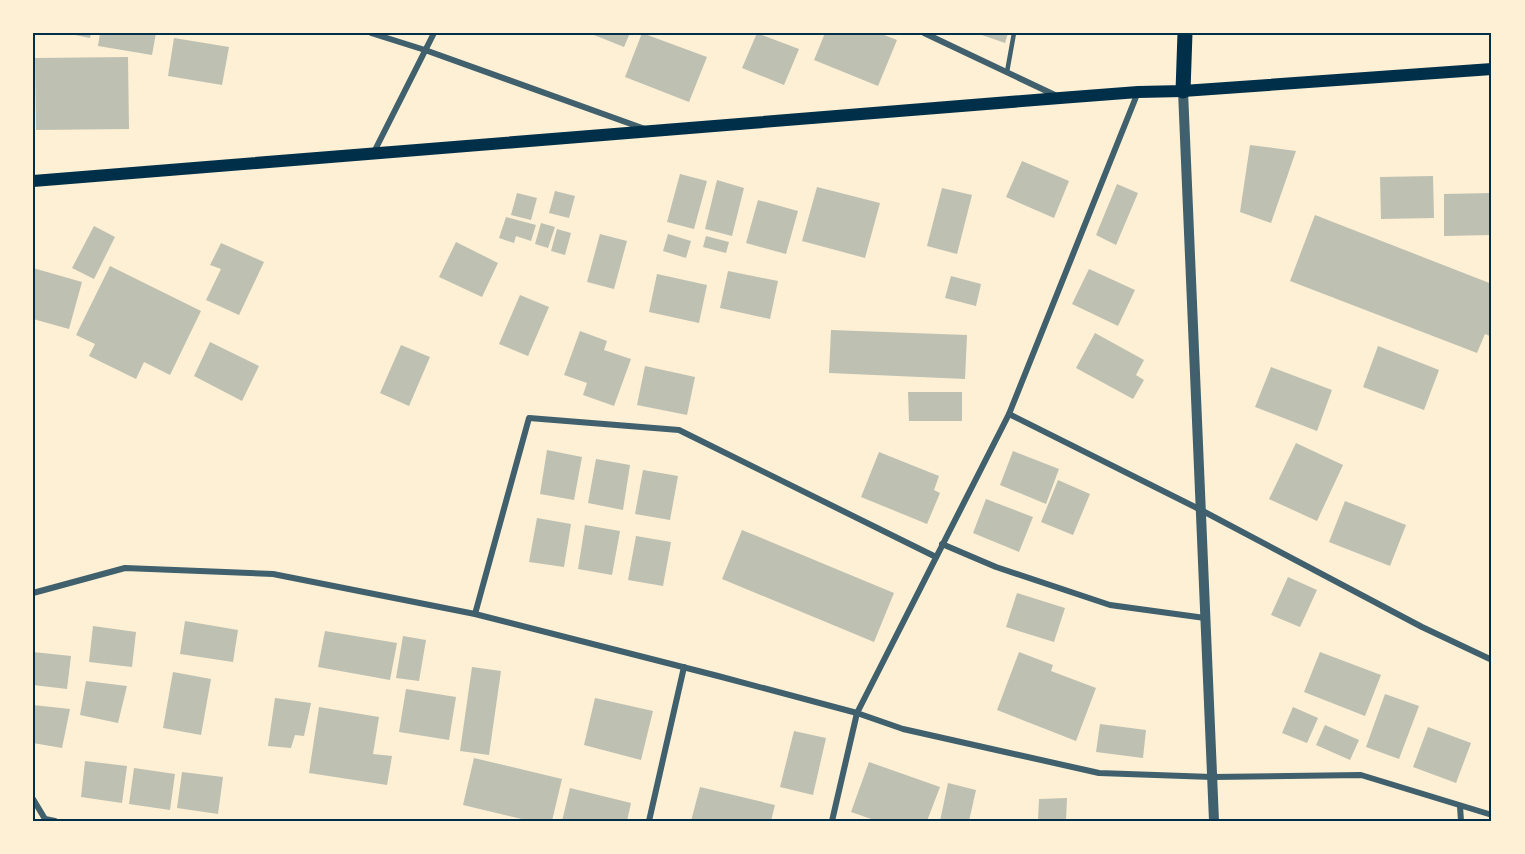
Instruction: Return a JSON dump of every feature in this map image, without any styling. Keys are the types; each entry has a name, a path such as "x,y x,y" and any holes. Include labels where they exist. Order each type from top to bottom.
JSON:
{"main road":[{"path":"1183,91 1185,33"},
{"path":"33,181 1138,92 1183,91 1492,69"}],"street":[{"path":"370,33 425,50 650,131"},
{"path":"374,152 434,33"},
{"path":"924,33 1060,98"},
{"path":"1183,91 1214,821"},
{"path":"832,821 857,713 1009,414 1138,92"},
{"path":"1009,414 1201,510 1422,627 1492,660"},
{"path":"475,614 529,418 679,430 936,557"},
{"path":"942,544 996,567 1110,605 1205,618"},
{"path":"33,592 125,568 273,574 475,614 857,713 903,729 1099,773 1212,777 1361,775 1492,815"},
{"path":"649,821 684,667"},
{"path":"33,799 45,819 56,821"},
{"path":"1460,807 1461,821"}],"lane":[{"path":"1007,72 1014,33"}],"building":[{"path":"65,33 91,33 90,38"},
{"path":"100,33 156,33 152,55 98,46"},
{"path":"589,33 630,33 624,47"},
{"path":"642,33 707,57 689,102 625,77"},
{"path":"757,33 799,49 784,85 742,68"},
{"path":"825,33 879,33 897,40 878,86 814,60"},
{"path":"976,33 1008,33 1005,43"},
{"path":"174,38 229,47 222,85 168,76"},
{"path":"128,57 129,129 36,130 35,58"},
{"path":"1250,145 1296,151 1271,223 1240,212"},
{"path":"1022,161 1069,181 1054,218 1006,197"},
{"path":"680,174 707,181 694,229 667,222"},
{"path":"1433,176 1434,218 1381,219 1380,177"},
{"path":"717,180 744,188 732,236 705,229"},
{"path":"1117,184 1138,193 1116,245 1096,235"},
{"path":"817,187 880,203 865,258 802,241"},
{"path":"942,188 972,195 957,254 927,246"},
{"path":"555,191 575,196 569,218 549,213"},
{"path":"517,193 537,198 531,220 511,215"},
{"path":"1492,193 1492,235 1444,236 1444,194"},
{"path":"758,200 798,211 786,254 746,243"},
{"path":"1315,215 1492,284 1492,337 1485,334 1477,353 1290,281"},
{"path":"506,217 536,225 531,241 516,236 514,243 499,238"},
{"path":"541,223 555,227 548,248 535,244"},
{"path":"94,226 115,237 94,279 72,268"},
{"path":"557,229 571,233 565,255 551,251"},
{"path":"600,234 627,241 614,289 587,282"},
{"path":"668,234 691,241 686,258 663,251"},
{"path":"706,236 729,242 726,253 703,247"},
{"path":"456,242 498,263 482,297 439,277"},
{"path":"221,243 264,262 239,315 206,300 221,269 210,265"},
{"path":"110,266 201,311 170,375 144,362 136,379 89,356 95,344 76,335"},
{"path":"33,268 82,282 69,329 33,319"},
{"path":"1089,269 1135,290 1118,326 1072,304"},
{"path":"728,271 778,281 770,319 720,308"},
{"path":"657,274 707,285 699,323 649,312"},
{"path":"951,276 981,284 976,306 945,298"},
{"path":"520,295 549,307 528,356 499,344"},
{"path":"831,330 967,335 965,379 829,373"},
{"path":"580,331 607,341 604,350 631,359 614,406 583,395 587,383 564,375"},
{"path":"1095,333 1144,360 1136,375 1144,380 1133,399 1076,368"},
{"path":"210,342 259,366 242,401 194,376"},
{"path":"401,345 430,357 409,406 380,393"},
{"path":"1378,346 1439,370 1424,410 1363,387"},
{"path":"645,366 695,377 687,415 637,405"},
{"path":"1271,367 1332,390 1317,431 1255,407"},
{"path":"908,392 962,392 962,421 909,421"},
{"path":"1296,443 1343,465 1317,521 1269,499"},
{"path":"547,450 582,457 574,500 540,494"},
{"path":"1013,451 1059,469 1046,504 1000,485"},
{"path":"879,452 939,476 934,490 940,493 927,524 861,497"},
{"path":"596,459 630,465 623,510 588,503"},
{"path":"643,470 678,476 670,520 635,514"},
{"path":"1058,480 1090,494 1073,535 1041,522"},
{"path":"986,499 1033,517 1019,552 973,533"},
{"path":"1345,501 1406,525 1390,566 1329,542"},
{"path":"537,518 571,524 564,567 529,562"},
{"path":"585,525 620,531 612,575 578,569"},
{"path":"742,530 894,593 874,642 722,579"},
{"path":"636,536 671,542 663,586 628,580"},
{"path":"1288,577 1317,590 1300,627 1271,615"},
{"path":"1017,593 1065,608 1054,642 1006,627"},
{"path":"185,621 238,630 233,662 180,654"},
{"path":"93,626 136,632 132,667 89,662"},
{"path":"325,631 397,643 390,680 318,667"},
{"path":"403,636 426,640 419,681 396,678"},
{"path":"33,652 71,656 67,689 33,685"},
{"path":"1019,652 1053,665 1051,671 1096,688 1076,741 997,710"},
{"path":"1320,652 1381,675 1365,716 1304,692"},
{"path":"472,667 501,671 489,755 460,751"},
{"path":"173,672 211,679 201,735 163,728"},
{"path":"86,681 127,686 118,723 80,715"},
{"path":"406,689 456,697 449,740 399,732"},
{"path":"1385,694 1419,706 1399,759 1366,747"},
{"path":"275,698 311,703 304,736 295,735 291,748 268,746"},
{"path":"595,698 653,711 641,760 584,745"},
{"path":"33,705 70,709 62,748 33,743"},
{"path":"319,707 379,717 373,754 392,756 387,785 309,773"},
{"path":"1293,707 1318,718 1307,743 1282,733"},
{"path":"1100,724 1146,730 1143,758 1096,752"},
{"path":"1325,725 1359,740 1350,760 1316,745"},
{"path":"1428,727 1471,743 1456,783 1413,767"},
{"path":"794,731 826,738 813,795 780,787"},
{"path":"474,758 562,779 552,821 530,821 463,805"},
{"path":"85,761 127,766 122,803 81,797"},
{"path":"869,762 940,787 927,821 877,821 851,812"},
{"path":"134,768 175,774 170,810 129,804"},
{"path":"182,772 223,777 218,814 177,808"},
{"path":"948,783 976,790 969,821 940,821"},
{"path":"700,787 775,805 771,821 691,821"},
{"path":"570,788 631,803 627,821 562,821"},
{"path":"1067,798 1066,821 1038,821 1039,799"}]}
